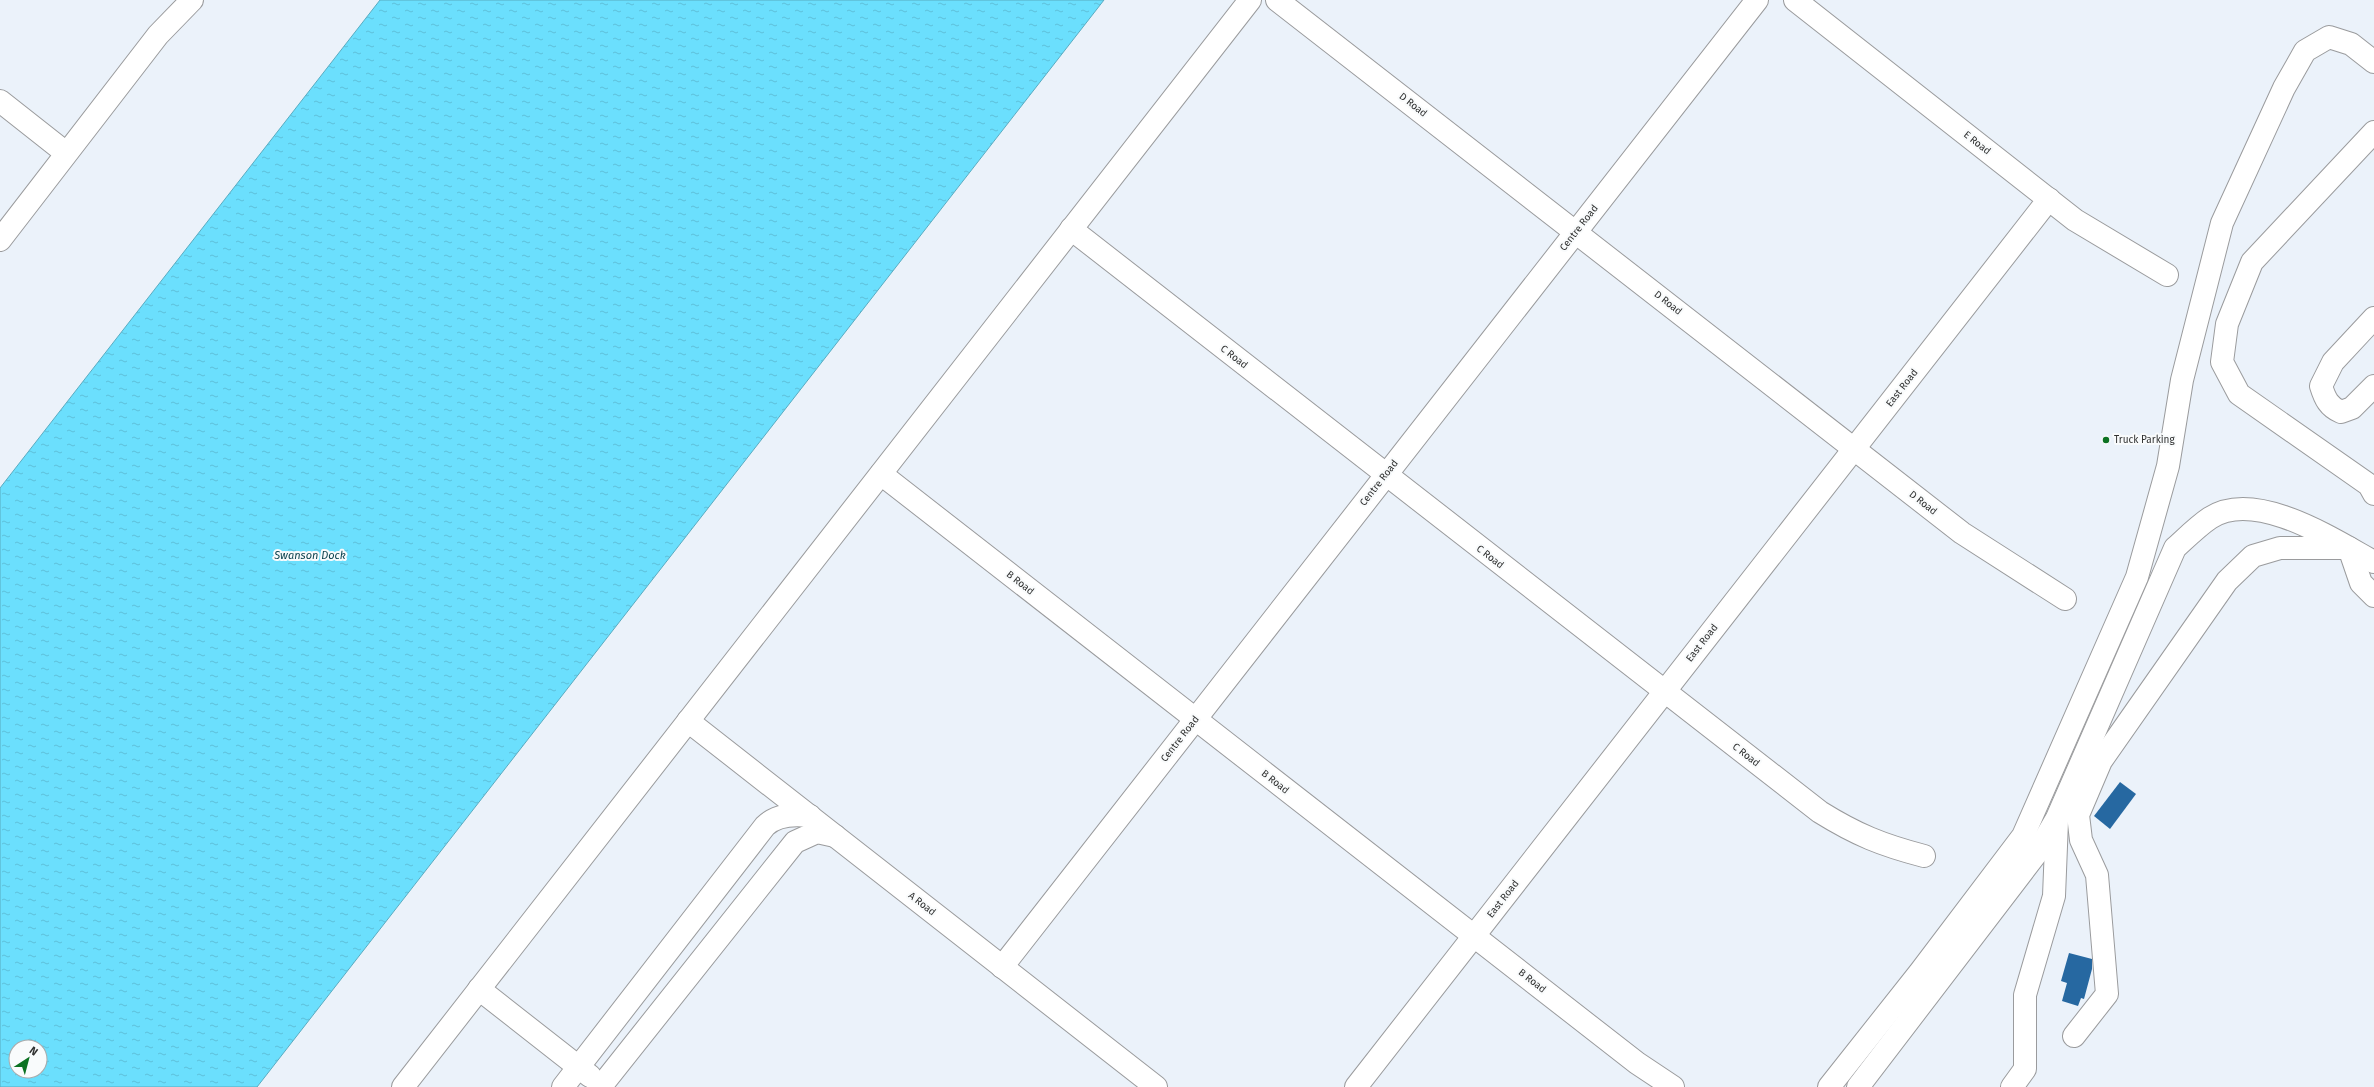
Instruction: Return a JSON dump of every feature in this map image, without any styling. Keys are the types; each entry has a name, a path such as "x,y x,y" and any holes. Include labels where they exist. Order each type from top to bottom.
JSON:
{"street":[{"path":"0,240 158,35 192,0"},
{"path":"403,1087 1250,0"},
{"name":"D Road","path":"1278,0 1962,533 2065,599"},
{"name":"Centre Road","path":"1002,967 1757,0"},
{"name":"E Road","path":"1795,0 2075,220 2167,275"},
{"path":"1829,1087 1920,972 2023,836 2137,577 2168,466 2182,380 2222,223 2284,88 2305,51 2329,38 2351,44 2374,62"},
{"path":"0,101 66,153"},
{"path":"2374,132 2252,262 2227,324 2222,362 2239,394 2369,485 2374,494"},
{"name":"East Road","path":"1356,1087 2049,199"},
{"name":"C Road","path":"1071,229 1385,476 1820,812 1850,831 1881,844 1924,856"},
{"path":"2374,318 2333,362 2321,386 2325,398 2332,408 2341,412 2352,408 2374,386"},
{"name":"B Road","path":"881,474 1637,1063 1673,1087"},
{"path":"1858,1087 2036,854 2058,818 2175,548 2211,517 2237,509 2272,512 2312,528 2374,562"},
{"path":"2074,1036 2107,994 2096,875 2081,840 2078,815 2101,762 2227,581 2253,556 2280,548 2349,548"},
{"path":"2349,548 2374,578"},
{"path":"2349,548 2361,583 2374,596"},
{"name":"A Road","path":"688,721 1156,1087"},
{"path":"563,1087 765,826 769,822 782,816 810,816"},
{"path":"2012,1087 2025,1069 2024,995 2054,896 2058,818"},
{"path":"479,989 578,1066 600,1086 795,842 817,832 835,836"}],"shaded area":[{"path":"0,0 380,0 0,488"},
{"path":"1104,0 2374,0 2374,1087 257,1087"}],"water":[{"name":"Swanson Dock","path":"380,0 1104,0 257,1087 0,1087 0,488"}],"building":[{"path":"2120,782 2136,794 2110,829 2094,816"},
{"path":"2069,953 2092,959 2092,969 2084,999 2081,998 2078,1006 2062,1001 2067,983 2061,981"}],"place":[{"name":"Truck Parking","path":"2106,440"}]}
